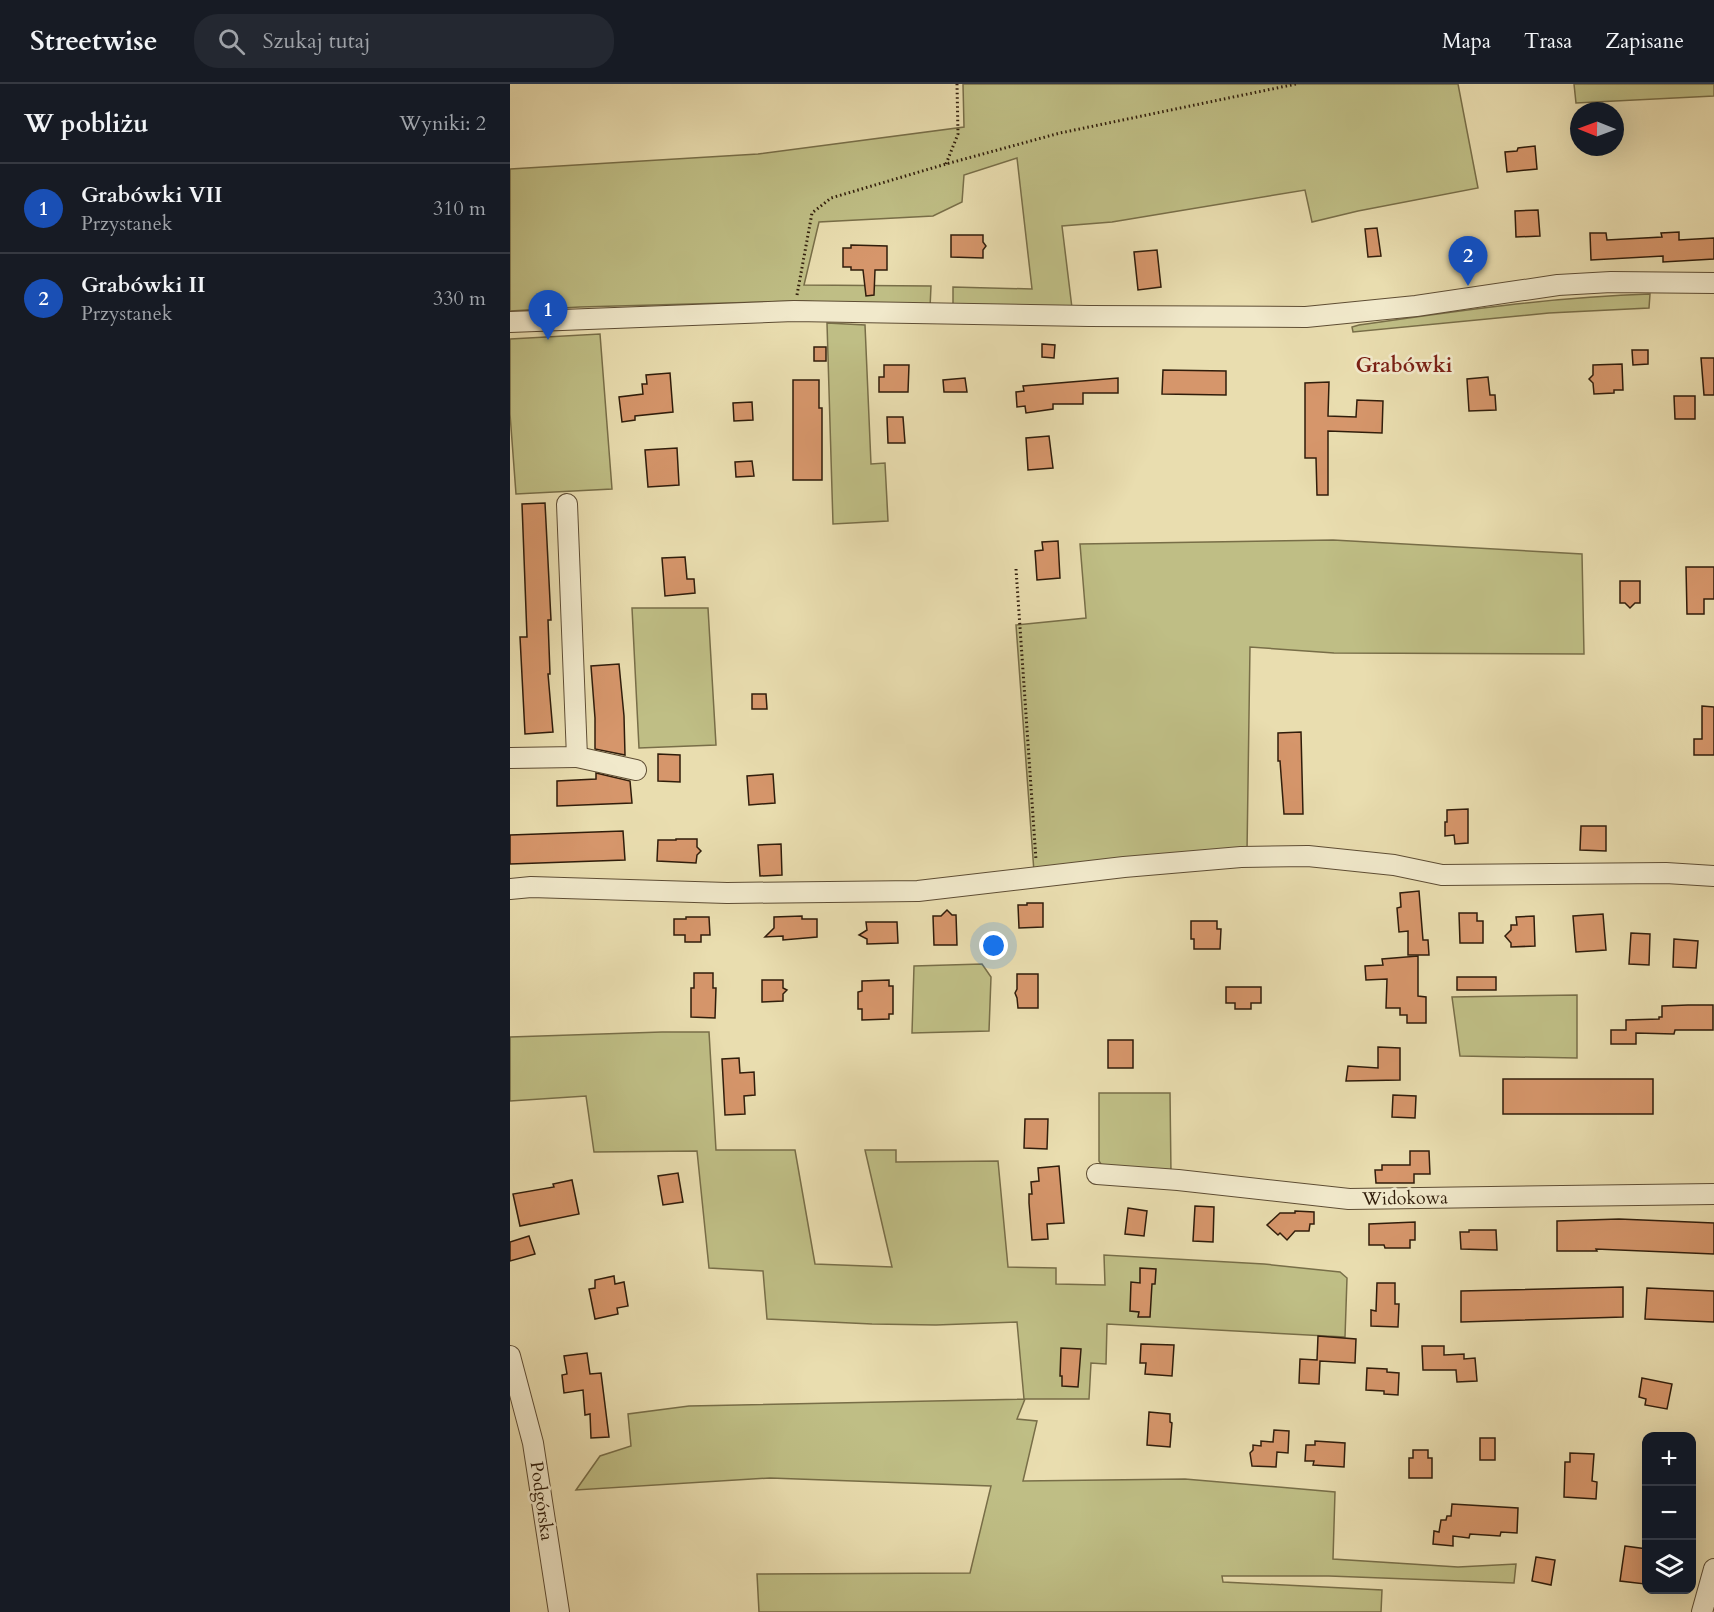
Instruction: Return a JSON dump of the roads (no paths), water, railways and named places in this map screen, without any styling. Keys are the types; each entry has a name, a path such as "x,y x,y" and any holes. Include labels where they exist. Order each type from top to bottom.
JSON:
{"street":[{"path":"510,322 794,311 1306,317 1416,306 1558,285 1611,282 1714,283"},
{"path":"567,504 577,757"},
{"path":"510,758 577,757 636,770"},
{"path":"510,889 531,887 726,893 918,891 1124,867 1241,857 1308,856 1394,865 1442,875 1666,873 1714,876"},
{"name":"Widokowa","path":"1097,1174 1178,1179 1349,1199 1714,1194"},
{"name":"Podgórska","path":"510,1356 535,1454 560,1612"},
{"path":"1702,1612 1714,1569"}],"place":[{"name":"Grabówki II","path":"1468,286"},
{"name":"Grabówki VII","path":"548,340"}],"district":[{"name":"Grabówki","path":"1404,365"}]}
